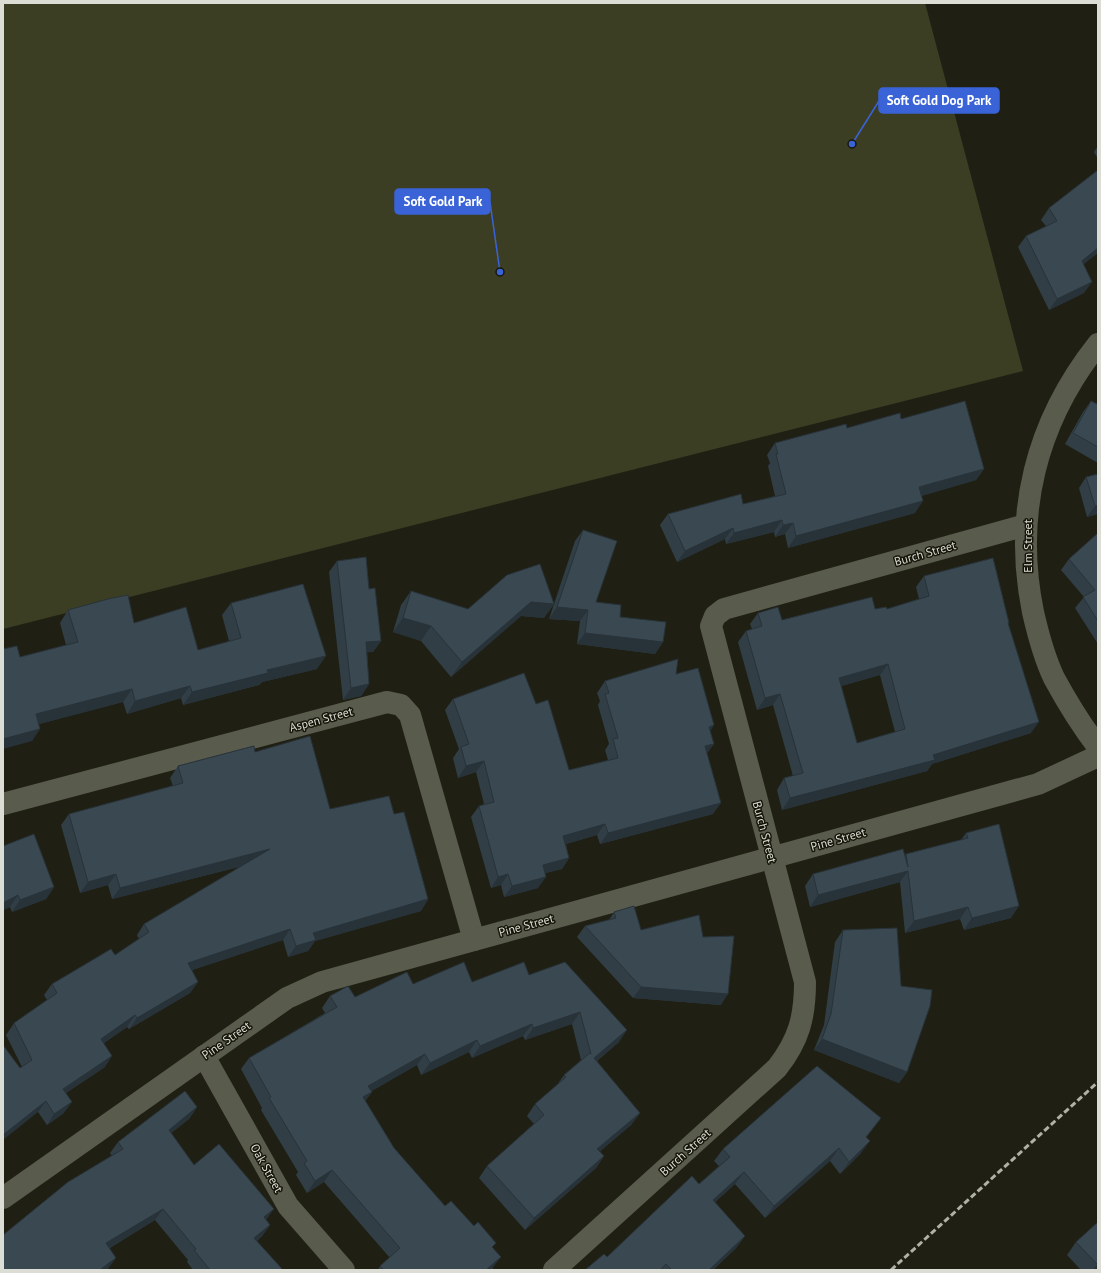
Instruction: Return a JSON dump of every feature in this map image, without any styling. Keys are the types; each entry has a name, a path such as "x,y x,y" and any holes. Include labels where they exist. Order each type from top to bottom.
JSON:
{"street":[{"name":"Elm Street","path":"1098,344 1081,366 1059,403 1041,446 1032,481 1026,525 1025,552 1028,588 1039,637 1054,677 1080,724 1098,747"},
{"name":"Burch Street","path":"554,1270 777,1068 788,1054 800,1032 805,1003 804,982 711,626 715,616 724,610 1026,525"},
{"name":"Aspen Street","path":"3,804 387,702 400,705 410,715 474,940"},
{"name":"Pine Street","path":"3,1198 287,998 322,982 1038,784 1098,756"},
{"name":"Oak Street","path":"204,1056 288,1206 344,1270"}],"green space":[{"path":"3,3 925,3 1023,371 3,629"}],"building":[{"path":"1098,170 1098,248 1082,261 1092,282 1057,299 1026,236 1057,221 1049,208"},
{"path":"965,401 984,469 919,487 923,501 796,536 793,523 783,525 782,520 734,533 733,528 685,551 668,514 741,494 743,504 786,494 776,454 778,454 775,443 846,424 847,428 900,413 901,419"},
{"path":"1091,401 1097,404 1098,403 1098,447 1073,433"},
{"path":"1098,474 1098,505 1095,506 1086,477"},
{"path":"583,530 617,541 596,602 621,605 620,617 666,622 663,642 585,633 588,610 557,607"},
{"path":"1098,533 1098,621 1083,597 1095,590 1069,559"},
{"path":"366,557 369,589 375,588 381,641 366,642 369,684 351,688 337,561"},
{"path":"993,558 1008,623 1039,722 933,755 935,760 790,798 784,778 803,773 780,694 765,698 746,631 762,626 758,613 778,607 782,620 872,597 875,609 886,607 887,609 929,596 924,576","holes":["888,664 905,729 857,743 839,678"]},
{"path":"540,564 554,604 531,602 462,662 431,626 403,618 411,591 468,609 507,575"},
{"path":"303,584 326,656 267,670 268,673 192,692 190,686 135,701 132,689 36,714 40,729 3,739 3,649 17,646 20,657 78,642 68,610 128,595 134,623 186,607 198,650 241,638 231,603"},
{"path":"678,659 676,674 698,668 714,725 709,727 714,744 705,746 721,803 608,833 605,824 563,836 569,858 543,865 546,877 512,886 508,874 498,877 479,806 494,802 484,761 466,766 461,747 469,744 453,699 524,673 536,704 548,700 569,770 618,758 613,739 618,738 605,694 609,693 605,681"},
{"path":"310,736 330,809 389,796 394,814 404,812 428,899 313,933 316,940 296,946 290,929 188,963 198,982 137,1018 135,1015 101,1039 112,1056 63,1089 72,1102 54,1114 46,1101 3,1135 3,1045 20,1068 32,1060 14,1023 57,993 52,984 111,949 115,955 149,932 144,924 270,849 120,888 116,874 88,882 69,814 183,783 178,766 254,746 255,752"},
{"path":"999,824 1019,906 972,918 968,907 914,921 908,871 818,895 813,874 903,849 908,867 906,854 968,838 966,833"},
{"path":"34,834 54,887 20,900 18,895 3,903 3,846"},
{"path":"634,906 641,930 699,915 703,937 734,936 728,994 641,987 585,926 616,918 614,912"},
{"path":"897,928 901,986 932,990 930,1006 907,1072 822,1039 831,1014 843,930"},
{"path":"464,962 472,982 524,962 529,975 565,962 627,1030 594,1058 640,1113 597,1149 604,1156 534,1218 487,1166 544,1115 535,1104 566,1077 564,1075 590,1053 591,1054 580,1012 533,1028 532,1024 480,1046 477,1040 430,1063 425,1054 368,1086 372,1092 363,1097 394,1148 445,1206 451,1201 474,1226 478,1222 496,1243 492,1247 501,1257 486,1270 384,1270 380,1266 400,1248 332,1170 315,1181 304,1163 307,1161 269,1098 271,1097 249,1058 337,1007 330,996 348,986 355,997 407,972 413,984"},
{"path":"817,1066 881,1118 866,1137 870,1141 849,1162 839,1148 774,1206 744,1172 713,1200 745,1236 709,1270 672,1270 666,1264 660,1270 585,1270 604,1254 607,1257 692,1176 699,1184 730,1157 723,1149"},
{"path":"185,1091 197,1107 169,1130 194,1165 219,1144 274,1209 264,1217 270,1225 254,1238 283,1270 210,1270 194,1250 196,1249 163,1209 106,1243 116,1258 101,1269 102,1270 3,1270 3,1235 68,1182 123,1149 118,1142"},
{"path":"1098,1222 1098,1263 1097,1264 1076,1242"}],"railway":[{"path":"891,1270 1098,1082"}],"place":[{"name":"Soft Gold Dog Park","path":"852,144"},
{"name":"Soft Gold Park","path":"500,272"}]}
